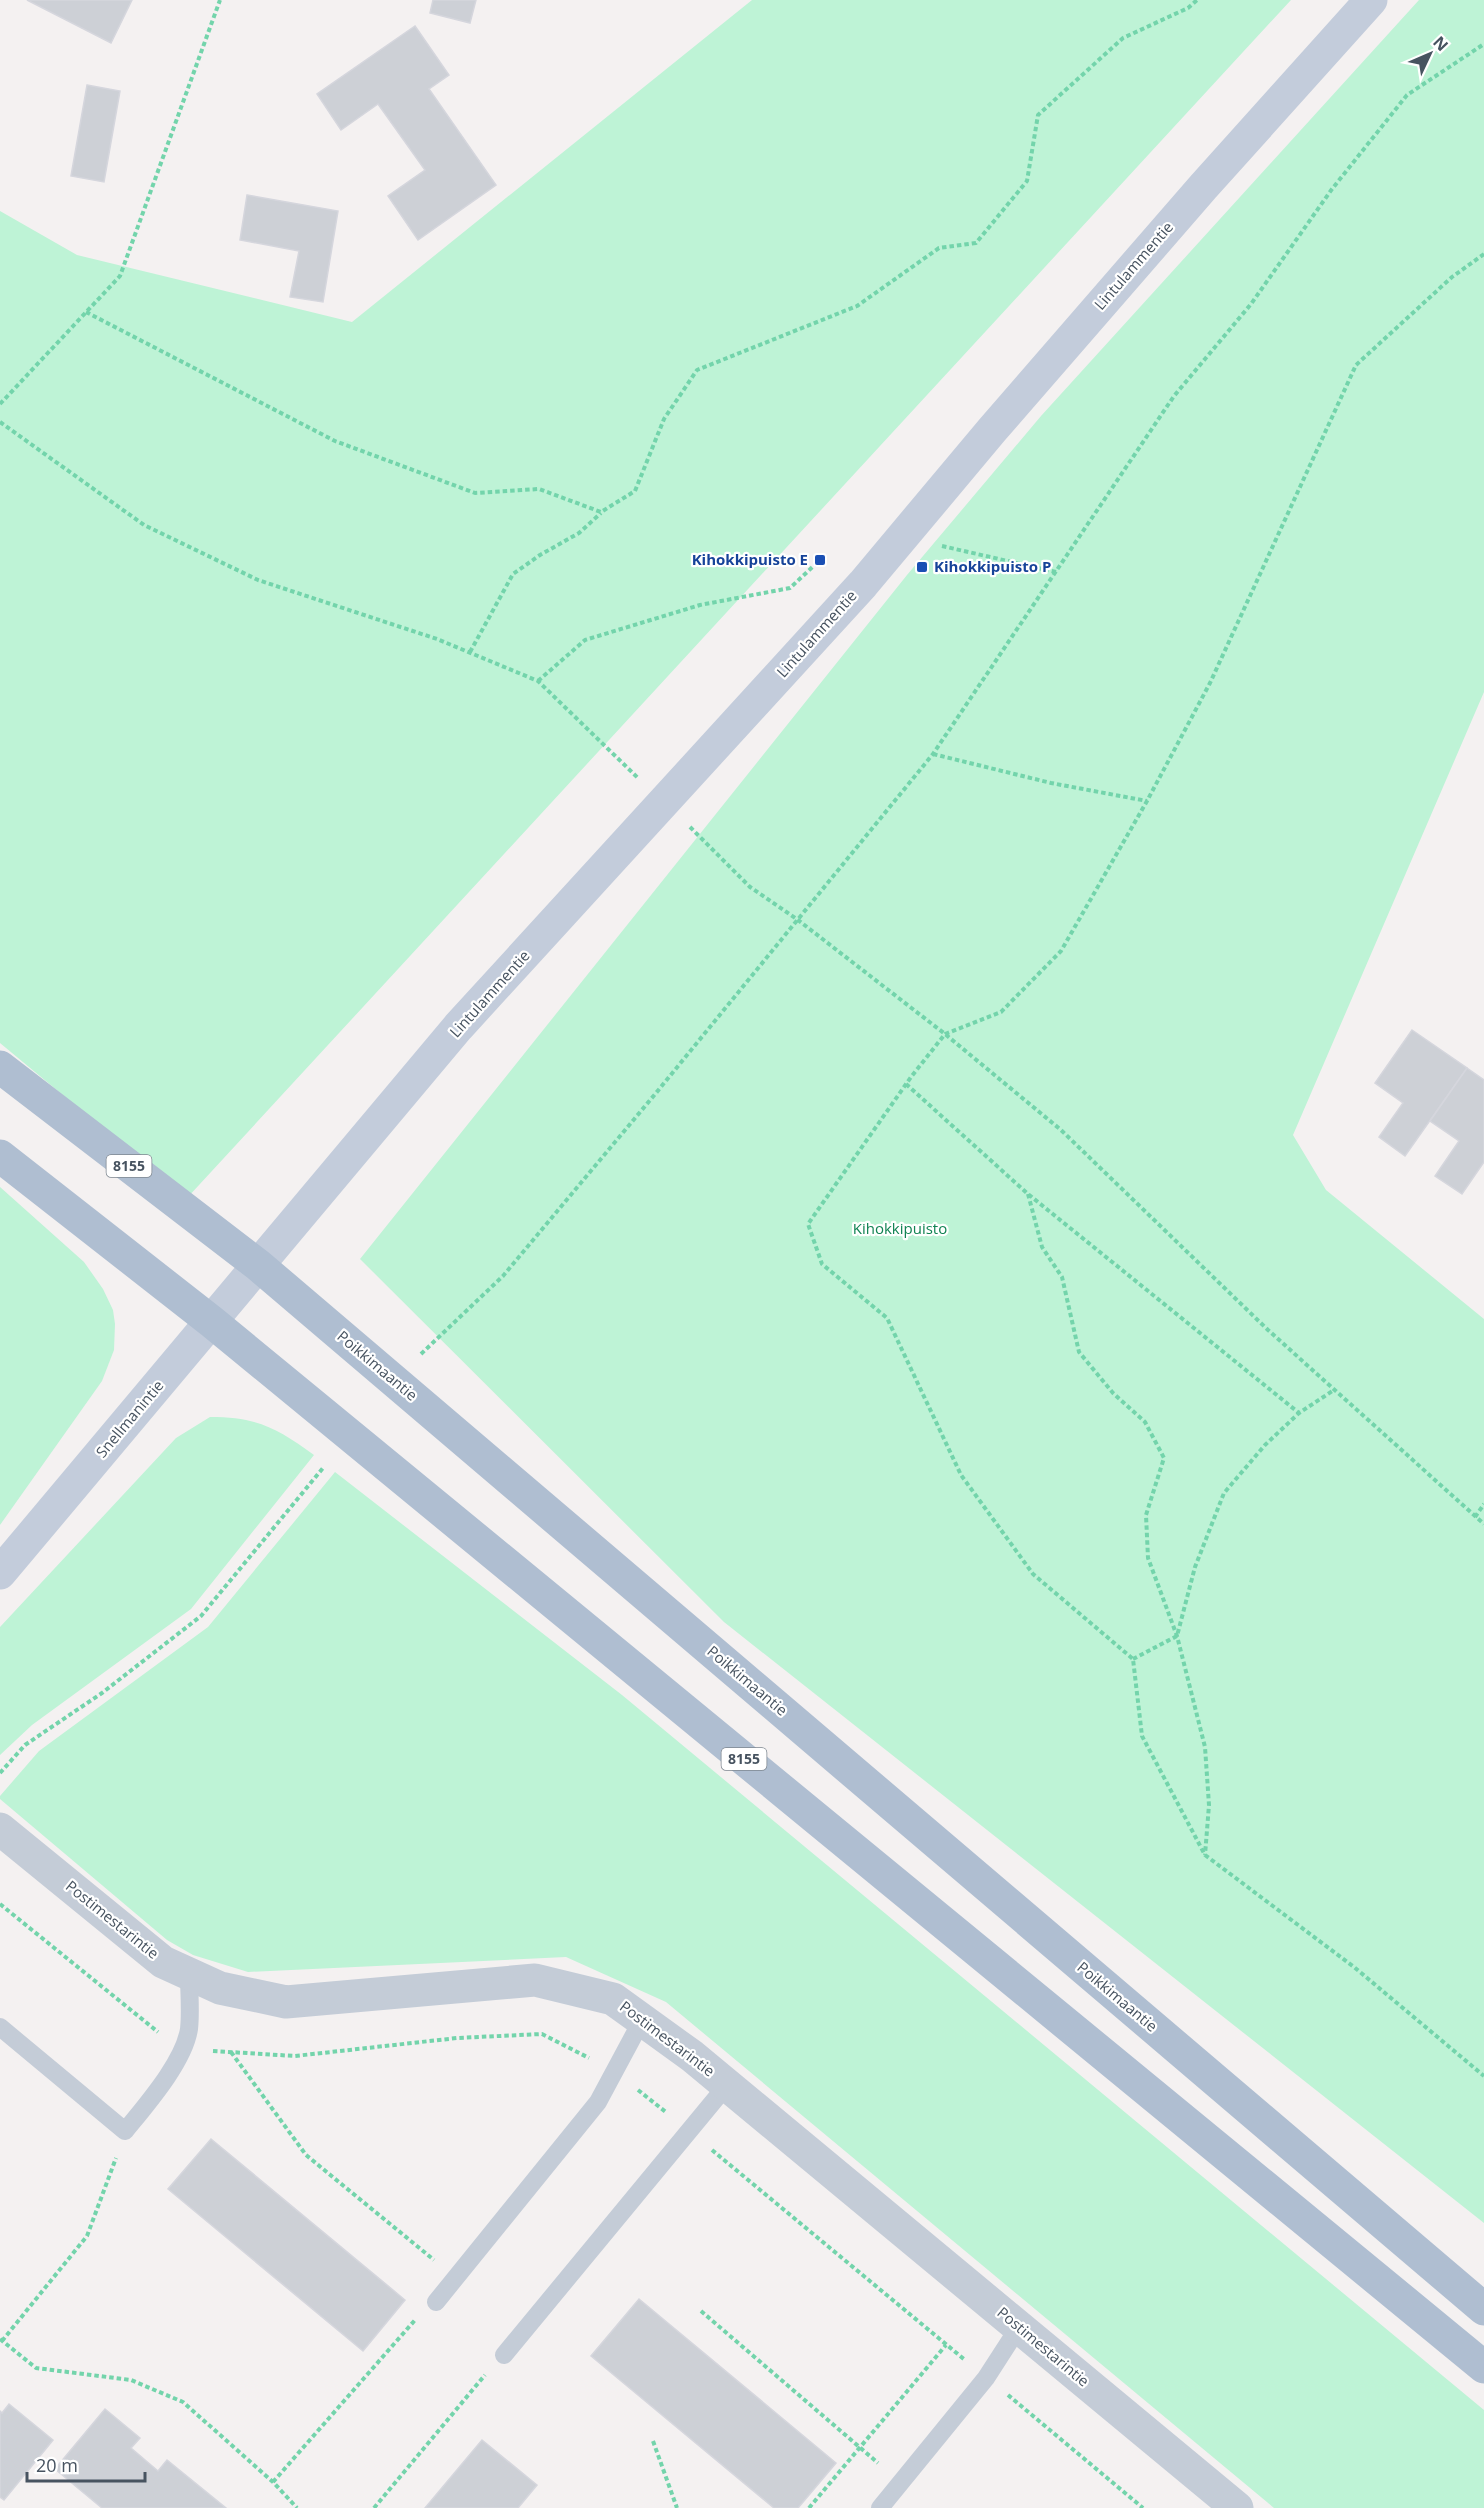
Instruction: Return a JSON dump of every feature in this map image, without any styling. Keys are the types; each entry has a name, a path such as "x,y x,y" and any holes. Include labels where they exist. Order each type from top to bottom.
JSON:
{"main road":[{"name":"Poikkimaantie","path":"0,1067 258,1265 1484,2309"},
{"name":"8155","path":"0,1156 213,1322 1484,2367"}],"street":[{"name":"Lintulammentie","path":"258,1265 459,1027 863,584 1022,395 1371,0"},
{"name":"Snellmanintie","path":"0,1573 213,1322 258,1265"},
{"name":"Postimestarintie","path":"0,1829 163,1962 220,1988 286,2002 534,1980 614,1999 692,2056 1237,2508"}],"lane":[{"path":"0,2027 126,2131 156,2092 182,2050 189,2030 189,1974"},
{"path":"436,2302 598,2102 642,2020"},
{"path":"504,2355 727,2085"},
{"path":"880,2508 986,2378 1019,2327"}],"path":[{"path":"0,405 120,276 220,0"},
{"path":"470,652 513,574 540,555 579,533 601,512 635,491 664,419 697,370 793,334 857,306 939,248 976,243 1027,182 1038,116 1123,38 1188,8 1197,0"},
{"path":"414,1361 502,1276 933,754 1174,396 1251,304 1332,189 1407,95 1484,44"},
{"path":"1484,254 1452,277 1356,365 1210,683 1148,801 1061,951 1001,1012 945,1034 906,1084 808,1224 822,1264 887,1318 961,1475 1033,1574 1133,1659 1142,1736 1205,1855 1354,1968 1484,2076"},
{"path":"86,312 335,441 475,493 539,489 601,512"},
{"path":"0,422 155,530 258,580 437,639 538,681 639,778"},
{"path":"939,546 1056,572"},
{"path":"538,681 585,640 700,605 790,588 820,560"},
{"path":"933,754 1051,783 1148,801"},
{"path":"689,826 750,887 798,920 945,1034 1061,1130 1268,1330 1484,1524"},
{"path":"906,1084 1028,1194 1299,1413"},
{"path":"1028,1194 1042,1247 1062,1277 1079,1352 1113,1393 1145,1422 1164,1458 1146,1515 1148,1558 1177,1636 1204,1746 1209,1805 1205,1855"},
{"path":"1133,1659 1177,1636 1195,1567 1224,1493 1265,1445 1299,1413 1334,1390"},
{"path":"0,1773 25,1745 102,1693 201,1616 323,1468"},
{"path":"1475,1517 1484,1504"},
{"path":"230,2052 306,2155 456,2278"},
{"path":"126,2131 87,2236 1,2340 36,2368 131,2379 183,2402 273,2482 297,2508"},
{"path":"273,2482 410,2324 436,2302"},
{"path":"700,2311 900,2482"},
{"path":"808,2508 946,2345"},
{"path":"374,2508 504,2355"},
{"path":"653,2441 677,2508"}],"green space":[{"path":"752,0 1291,0 187,1198 0,1043 0,211 77,255 352,322"},
{"name":"Kihokkipuisto","path":"1419,0 1484,0 1484,692 1293,1135 1326,1190 1484,1319 1484,2223 724,1622 360,1259 907,575 1041,416"},
{"path":"0,1187 84,1262 103,1289 113,1310 115,1324 114,1350 102,1381 0,1525"},
{"path":"210,1417 241,1419 266,1426 314,1455 191,1609 32,1725 0,1755 0,1627 176,1438"},
{"path":"335,1472 622,1695 1484,2410 1484,2508 1274,2508 666,2002 566,1957 248,1972 193,1955 167,1940 0,1799 0,1796 39,1751 208,1627"}],"building":[{"path":"27,0 132,0 111,43"},
{"path":"433,0 476,0 470,23 430,13"},
{"path":"415,26 449,75 429,89 496,185 418,240 388,196 425,170 378,104 341,130 317,94"},
{"path":"87,85 120,91 104,182 71,176"},
{"path":"247,195 338,211 323,302 290,297 299,251 240,240"},
{"path":"1412,1030 1467,1068 1405,1156 1379,1137 1403,1103 1375,1083"},
{"path":"1467,1068 1484,1080 1484,1162 1462,1194 1435,1176 1459,1141 1430,1121"},
{"path":"211,2139 405,2300 363,2351 168,2189"},
{"path":"639,2299 836,2463 798,2508 774,2508 591,2356"},
{"path":"9,2404 53,2440 4,2500 0,2497 0,2411 2,2413"},
{"path":"105,2409 140,2438 131,2448 158,2471 167,2460 226,2508 102,2508 55,2469"},
{"path":"482,2440 537,2485 518,2508 425,2508"}],"place":[{"name":"Kihokkipuisto E","path":"820,560"},
{"name":"Kihokkipuisto P","path":"922,567"}]}
